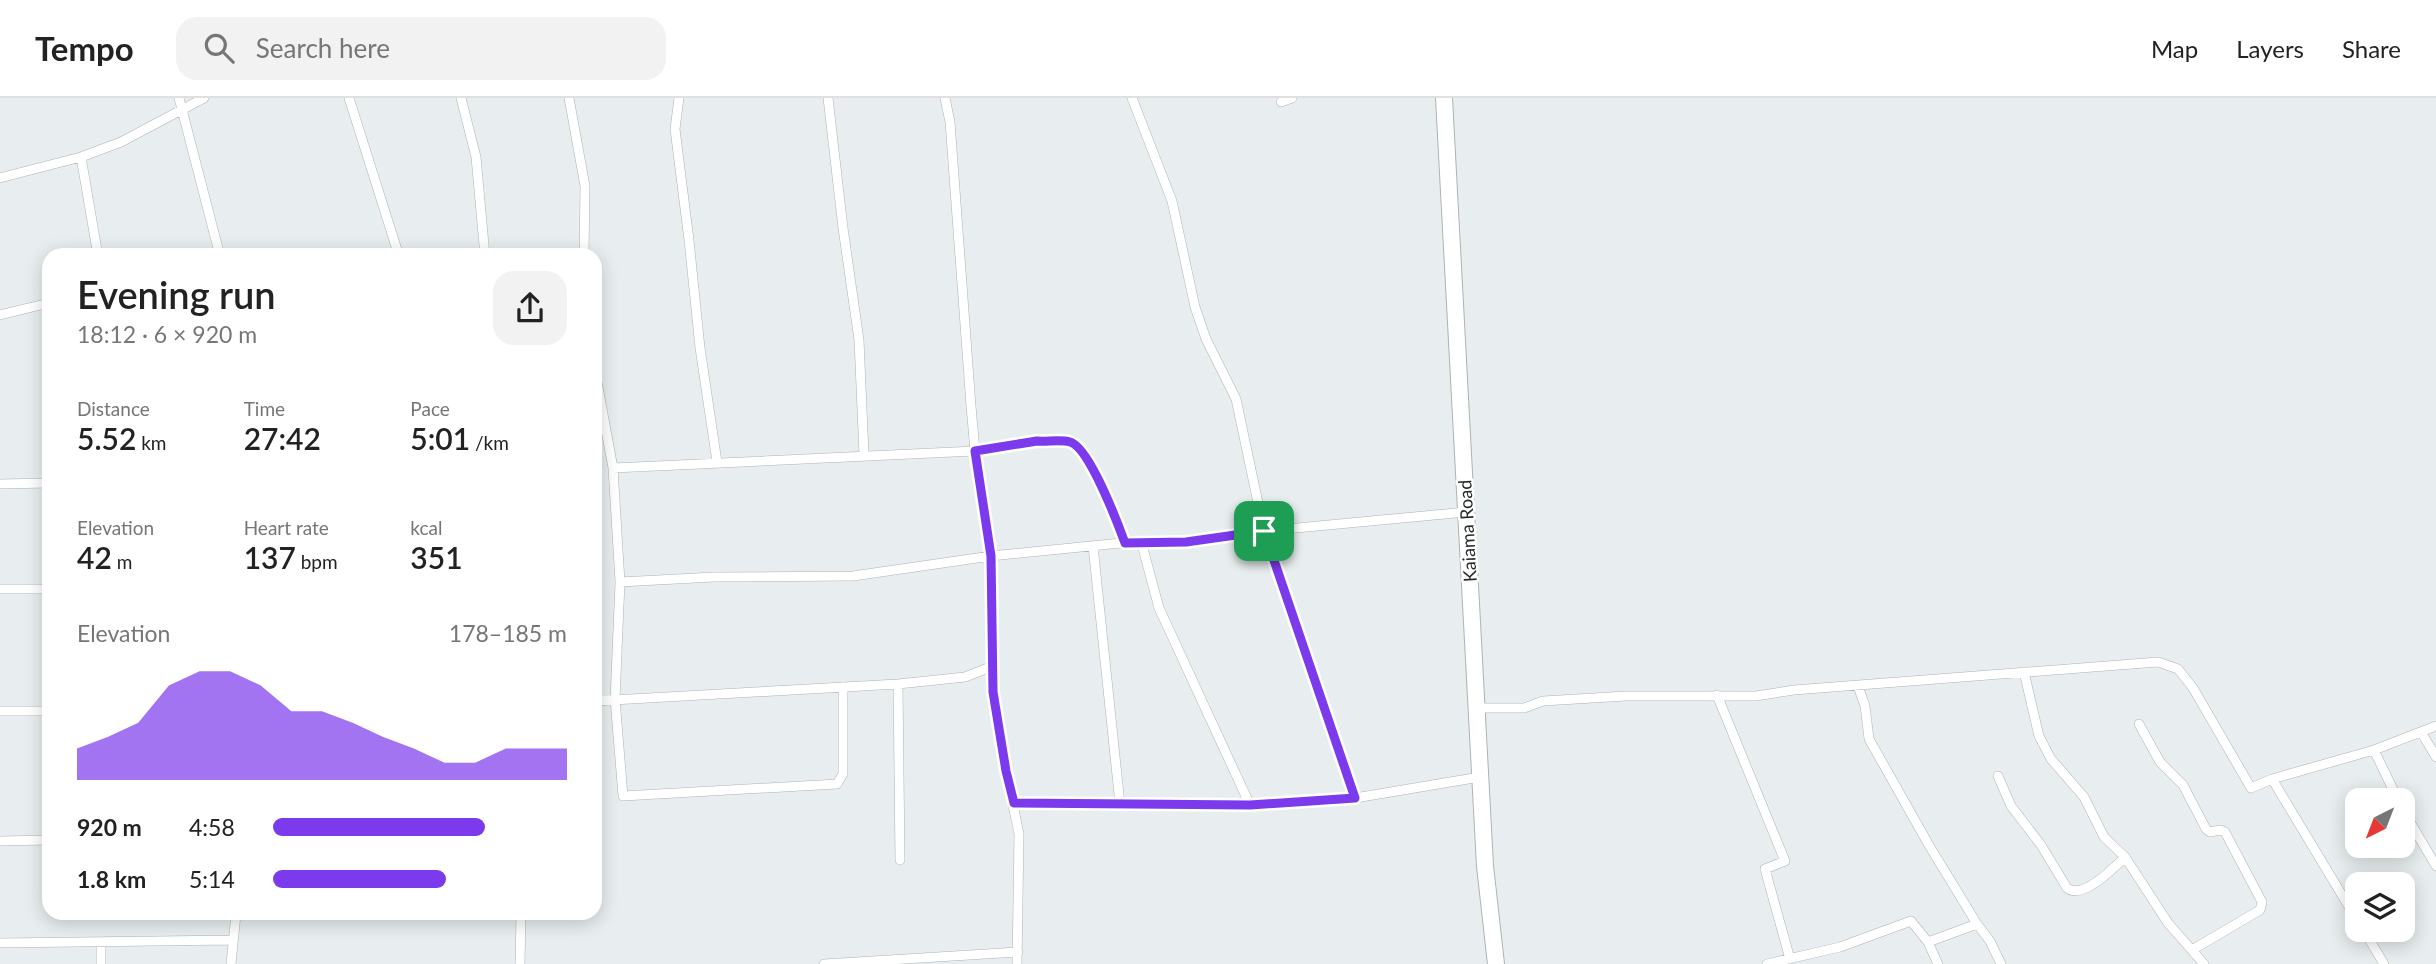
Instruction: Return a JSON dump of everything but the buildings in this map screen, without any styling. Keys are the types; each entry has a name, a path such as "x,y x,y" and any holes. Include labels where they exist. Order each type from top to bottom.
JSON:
{"highway":[{"name":"Kaiama Road","path":"1444,98 1480,777 1496,964"}],"street":[{"path":"179,98 218,248"},
{"path":"0,178 121,142 204,98"},
{"path":"349,98 396,248"},
{"path":"461,98 476,157 484,248"},
{"path":"569,98 585,186 584,248"},
{"path":"679,98 675,130 690,240 700,348 717,462"},
{"path":"828,98 859,340 864,455"},
{"path":"946,98 975,451 991,556 993,692 1019,834 1017,964"},
{"path":"1132,98 1172,201 1195,307 1206,339 1237,399 1264,531 1355,798"},
{"path":"1282,102 1292,98"},
{"path":"81,156 97,248"},
{"path":"0,315 42,305"},
{"path":"602,411 612,468 620,582 615,699 623,796 837,784 843,775 843,687"},
{"path":"612,468 975,451 1037,441 1070,442 1082,450 1114,510 1125,543"},
{"path":"0,484 42,482"},
{"path":"620,582 714,577 853,576 991,556 1141,541 1186,542 1264,531 1466,512"},
{"path":"1141,541 1159,608 1250,805"},
{"path":"1093,546 1120,804"},
{"path":"0,589 42,589"},
{"path":"1478,708 1524,708 1543,701 1612,697 1756,696 1794,690 2158,662 2178,669 2193,688 2251,788 2272,779 2374,750 2436,726"},
{"path":"602,700 898,684 965,677 993,666"},
{"path":"2024,672 2044,749 2088,803 2104,837 2125,858 2168,923 2204,964"},
{"path":"898,684 900,860"},
{"path":"1858,686 1865,706 1869,739 1977,925 1990,941 2001,964"},
{"path":"1717,695 1785,861 1765,869 1790,959"},
{"path":"0,711 42,710"},
{"path":"2138,724 2160,762 2183,785 2206,829 2210,832 2225,832 2262,902 2260,910 2192,950"},
{"path":"2421,732 2436,757"},
{"path":"2374,750 2392,788"},
{"path":"1998,776 2011,806 2072,892 2080,892 2110,872 2125,858"},
{"path":"1014,803 1250,805 1355,798 1480,777"},
{"path":"2272,779 2345,900"},
{"path":"2415,830 2436,866"},
{"path":"0,841 42,840"},
{"path":"231,964 235,920"},
{"path":"520,964 521,920"},
{"path":"1767,964 1840,947 1911,921 1928,942 1938,964"},
{"path":"1928,942 1977,925"},
{"path":"0,943 101,944 233,940"},
{"path":"2371,942 2384,964"},
{"path":"101,944 101,964"},
{"path":"824,964 1018,953"}],"route":[{"path":"1037,441 1070,442 1077,446 1082,450 1114,510 1125,543 1186,542 1264,531 1355,798 1250,805 1014,803 993,692 991,556 975,451 1037,441"}]}
